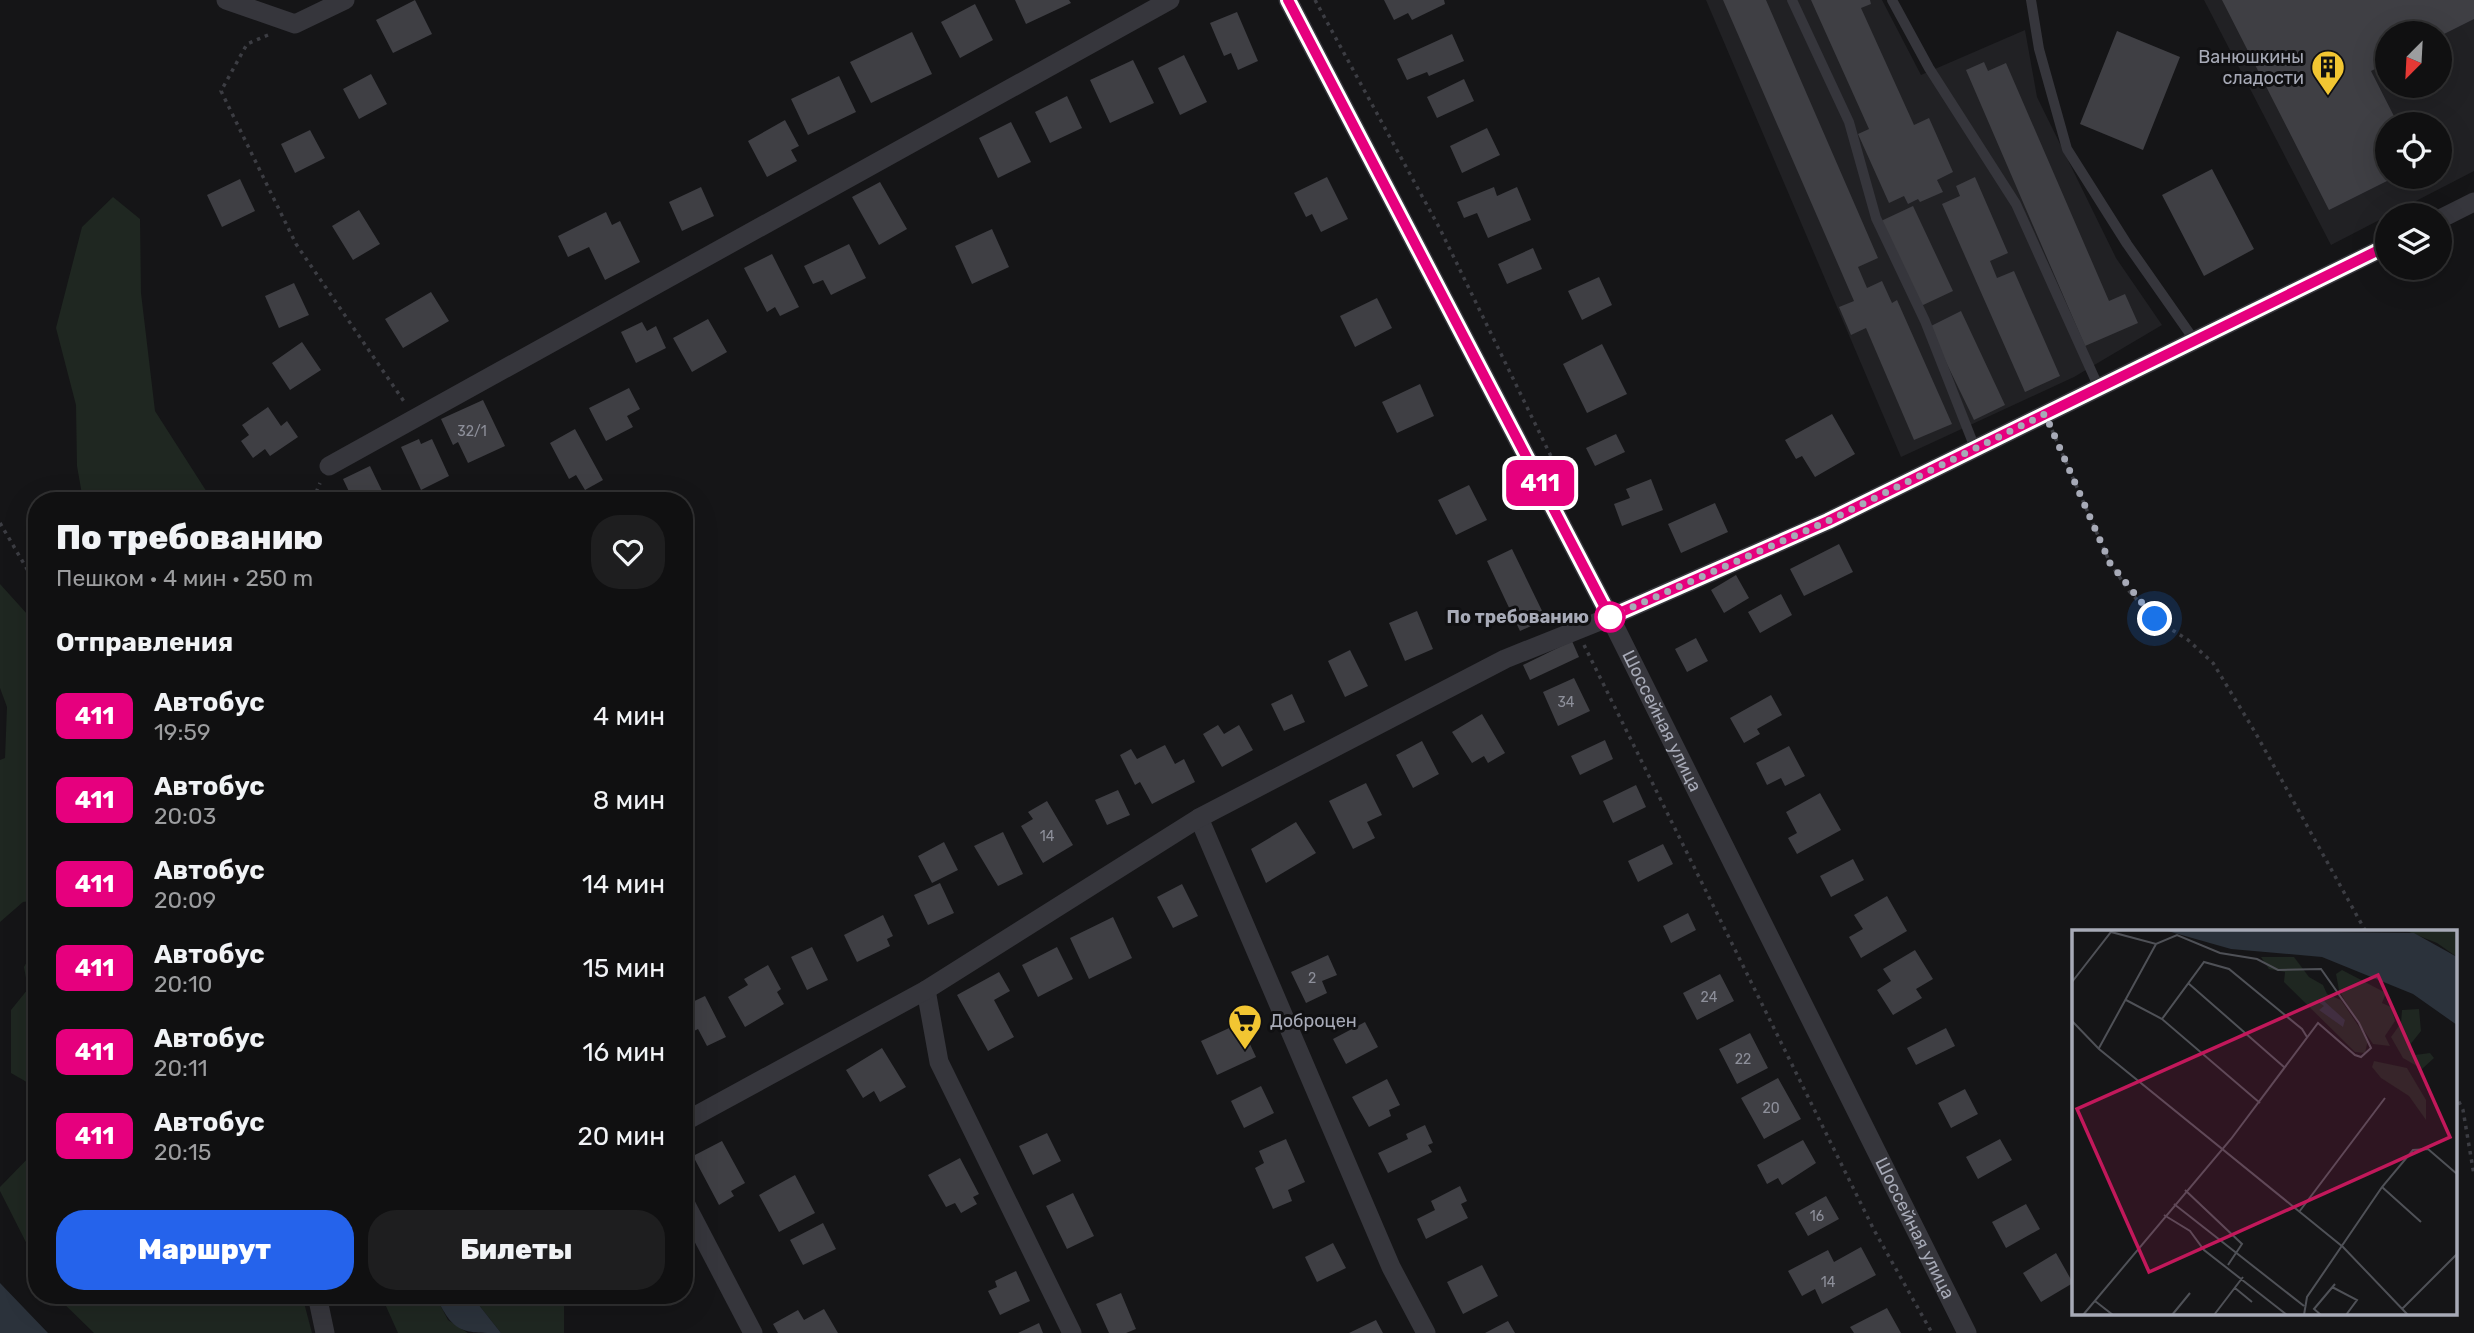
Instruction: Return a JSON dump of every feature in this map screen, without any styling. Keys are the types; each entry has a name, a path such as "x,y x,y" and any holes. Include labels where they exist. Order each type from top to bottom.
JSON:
{"street":[{"path":"226,0 295,24 345,0"},
{"path":"328,466 1170,0"},
{"name":"Шоссейная улица","path":"1289,0 1610,617 1967,1333"},
{"path":"2452,213 2474,202"},
{"path":"693,1117 926,990 1199,818 1505,659 1610,617 1828,521 2375,252"},
{"path":"1199,818 1391,1267 1426,1333"},
{"path":"926,990 939,1062 1072,1333"},
{"path":"693,1217 753,1333"},
{"path":"319,1304 325,1333"}],"lane":[{"path":"1792,0 1849,122 1876,218 1925,321 1975,448"},
{"path":"1892,0 1929,68 2016,204 2099,388"},
{"path":"2031,0 2039,49 2067,149 2127,244 2196,342"}],"path":[{"path":"1315,0 1440,229 1567,488"},
{"path":"295,24 247,44 221,91 296,244 416,419"},
{"path":"2045,414 2110,563 2155,619 2188,640 2213,663 2255,732 2365,930"},
{"path":"0,523 28,571"},
{"path":"1577,630 1874,1230 1931,1333"},
{"path":"2456,1096 2463,1110 2474,1175"}],"shaded area":[{"path":"1706,0 1882,0 1921,75 2025,30 2037,97 2116,258 2162,325 2074,377 1901,457"},
{"name":"Ванюшкины сладости","path":"2204,0 2474,0 2474,171 2452,182 2452,112 2375,112 2375,189 2439,189 2412,203 2375,203 2375,222 2331,245"},
{"path":"113,197 140,219 141,293 155,411 207,492 82,492 77,466 76,405 56,328 82,227"},
{"path":"0,584 28,615 28,901 23,902 0,922 0,760 5,758 7,707 0,688"},
{"path":"28,960 28,989 24,967"},
{"path":"28,989 28,1083 11,1073 11,1010"},
{"path":"28,1158 28,1246 0,1191 0,1187"},
{"path":"0,1283 48,1333 0,1333"},
{"path":"64,1304 304,1304 312,1333 94,1333"},
{"path":"385,1304 440,1304 448,1320 468,1333 398,1333"},
{"path":"440,1304 478,1304 501,1333 467,1331 453,1324"},
{"path":"478,1304 564,1304 564,1333 501,1333"}],"building":[{"path":"415,0 432,34 393,53 376,20"},
{"path":"1015,0 1069,0 1071,3 1026,24"},
{"path":"1384,0 1444,0 1445,4 1412,20 1408,13 1394,20"},
{"path":"1723,0 1766,0 1878,258 1858,267 1867,288 1882,281 1892,303 1897,300 1952,424 1914,440 1866,328 1851,335 1839,307 1854,301"},
{"path":"1811,0 1870,0 1871,4 1861,8 1914,125 1929,118 1953,172 1937,180 1943,192 1920,202 1918,199 1908,204 1904,196 1889,203 1858,134 1869,129"},
{"name":"Ванюшкины сладости","path":"2222,0 2474,0 2474,19 2452,30 2452,21 2375,21 2375,69 2371,71 2375,79 2375,98 2385,98 2392,112 2375,112 2375,187 2329,210"},
{"path":"975,4 993,40 960,58 941,22"},
{"path":"1237,12 1258,61 1238,70 1231,53 1224,56 1210,23"},
{"path":"2117,31 2180,57 2143,150 2080,124"},
{"path":"912,32 932,74 871,103 850,62"},
{"path":"1452,34 1464,61 1429,76 1427,72 1407,80 1397,59"},
{"path":"1184,55 1207,102 1180,115 1158,68"},
{"path":"1133,60 1154,103 1110,123 1090,80"},
{"path":"1984,62 1988,71 2006,63 2109,301 2125,294 2138,323 2085,346 1966,70"},
{"path":"371,74 387,104 359,119 343,89"},
{"path":"839,76 856,112 808,135 791,99"},
{"path":"1464,79 1474,101 1437,118 1427,97"},
{"path":"1067,96 1082,128 1050,143 1035,112"},
{"path":"785,120 799,146 791,150 797,161 767,177 748,141"},
{"path":"1011,122 1031,162 998,178 979,138"},
{"path":"1487,128 1500,155 1462,173 1450,146"},
{"path":"310,130 325,158 295,173 281,144"},
{"path":"2212,169 2254,249 2204,276 2162,195"},
{"path":"1327,177 1348,219 1321,232 1312,214 1306,217 1294,193"},
{"path":"1975,177 2008,253 1990,261 1997,278 2014,271 2060,376 2025,392 1942,204 1960,196 1956,186"},
{"path":"240,179 255,211 222,227 207,195"},
{"path":"880,182 907,229 879,245 852,197"},
{"path":"701,187 714,216 682,231 669,202"},
{"path":"1494,187 1497,196 1517,187 1531,220 1488,238 1477,213 1464,218 1457,202"},
{"path":"1913,206 1953,291 1921,306 1881,221"},
{"path":"359,210 380,244 353,260 332,226"},
{"path":"606,212 612,225 620,221 640,262 605,280 589,247 568,257 558,236"},
{"path":"992,229 1009,267 972,284 955,246"},
{"path":"849,244 866,278 831,295 823,280 813,284 804,266"},
{"path":"1533,248 1542,269 1507,284 1498,264"},
{"path":"772,254 799,307 780,316 775,307 767,312 744,268"},
{"path":"1599,277 1612,305 1582,320 1568,291"},
{"path":"294,283 309,315 279,328 265,296"},
{"path":"431,292 449,321 403,348 385,319"},
{"path":"1377,298 1392,328 1355,347 1340,316"},
{"path":"1961,311 2005,405 1974,420 1929,327"},
{"path":"708,319 727,352 692,372 673,338"},
{"path":"642,322 647,331 656,326 666,348 636,363 621,332"},
{"path":"302,342 321,370 290,390 272,363"},
{"path":"1602,344 1627,394 1587,413 1563,364"},
{"path":"1420,384 1434,416 1397,433 1382,402"},
{"path":"629,388 640,409 627,416 633,427 606,441 589,408"},
{"path":"483,400 505,446 468,463 458,442 453,445 441,419"},
{"path":"268,407 281,426 287,421 298,437 270,456 265,449 253,458 241,441 249,435 242,425"},
{"path":"1832,414 1855,454 1815,477 1802,456 1796,459 1785,440"},
{"path":"575,429 603,480 585,490 576,475 569,479 550,443"},
{"path":"1616,434 1625,452 1595,466 1586,448"},
{"path":"419,439 421,444 432,439 449,476 421,490 401,447"},
{"path":"370,466 383,492 349,492 343,479"},
{"path":"1651,479 1663,510 1622,526 1614,504 1630,498 1626,489"},
{"path":"1469,485 1487,520 1456,535 1438,500"},
{"path":"1715,503 1728,532 1681,553 1668,524"},
{"path":"1839,544 1853,572 1804,596 1790,569"},
{"path":"1512,549 1546,619 1520,631 1487,561"},
{"path":"1736,575 1749,598 1724,613 1711,590"},
{"path":"1781,594 1792,615 1760,633 1748,612"},
{"path":"1417,611 1433,649 1405,661 1389,623"},
{"path":"1696,638 1708,661 1687,672 1675,649"},
{"path":"1572,641 1579,657 1530,680 1523,665"},
{"path":"1350,650 1368,686 1345,697 1328,661"},
{"path":"1574,678 1590,711 1558,726 1543,692"},
{"path":"1292,694 1305,722 1284,731 1271,704"},
{"path":"1771,695 1782,715 1757,729 1760,734 1744,743 1730,718"},
{"path":"1482,714 1505,753 1488,763 1484,756 1472,763 1452,732"},
{"path":"1218,725 1224,734 1239,725 1253,750 1222,767 1203,734"},
{"path":"1605,740 1613,759 1580,775 1571,756"},
{"path":"1422,741 1439,774 1413,788 1396,755"},
{"path":"1165,745 1175,764 1184,759 1195,782 1152,804 1140,782 1135,785 1120,755 1131,749 1137,759"},
{"path":"1789,746 1805,776 1785,786 1781,778 1767,785 1756,763"},
{"path":"1366,783 1382,815 1367,822 1375,838 1353,849 1329,801"},
{"path":"1636,785 1646,807 1613,823 1603,801"},
{"path":"1118,790 1130,815 1107,825 1095,800"},
{"path":"1820,793 1841,830 1797,854 1788,838 1797,833 1786,812"},
{"path":"1047,801 1073,845 1043,863 1021,826 1033,819 1028,812"},
{"path":"1296,822 1316,853 1266,883 1251,849"},
{"path":"1003,832 1023,874 998,886 974,846"},
{"path":"944,842 958,870 932,883 918,856"},
{"path":"1663,844 1673,864 1638,882 1628,861"},
{"path":"1853,859 1864,880 1831,897 1820,876"},
{"path":"940,883 954,913 928,925 914,895"},
{"path":"1182,884 1198,916 1173,928 1157,897"},
{"path":"1887,896 1907,931 1861,958 1849,937 1863,929 1854,915"},
{"path":"1688,913 1696,930 1671,943 1663,926"},
{"path":"883,915 893,936 887,939 890,946 857,962 844,935"},
{"path":"1113,917 1132,958 1089,979 1070,938"},
{"path":"812,947 828,980 807,990 791,957"},
{"path":"1057,947 1073,979 1038,997 1022,965"},
{"path":"1915,950 1933,979 1916,989 1922,998 1893,1015 1877,990 1891,981 1883,969"},
{"path":"1328,955 1337,975 1322,981 1327,993 1306,1003 1291,972"},
{"path":"768,965 781,989 777,992 784,1004 745,1027 728,997 748,985 744,979"},
{"path":"999,972 1010,991 994,1000 1014,1037 988,1051 957,995"},
{"path":"1720,974 1734,1001 1697,1020 1683,993"},
{"path":"705,996 726,1037 707,1046 698,1029 693,1032 693,1002"},
{"path":"1365,1022 1378,1047 1346,1064 1333,1039"},
{"path":"1240,1023 1256,1057 1217,1075 1201,1041"},
{"path":"1946,1028 1955,1046 1916,1065 1907,1048"},
{"path":"1750,1033 1768,1068 1737,1084 1719,1049"},
{"path":"882,1048 906,1087 880,1102 874,1091 863,1098 846,1070"},
{"path":"1778,1078 1801,1119 1764,1139 1741,1098"},
{"path":"1387,1079 1400,1105 1389,1110 1391,1116 1369,1127 1352,1097"},
{"path":"1261,1086 1274,1113 1244,1128 1231,1101"},
{"path":"1965,1089 1978,1114 1951,1128 1938,1103"},
{"path":"1425,1125 1433,1143 1428,1145 1432,1152 1388,1173 1378,1153 1408,1139 1406,1134"},
{"path":"1047,1133 1061,1161 1033,1175 1019,1146"},
{"path":"1286,1139 1305,1182 1288,1190 1292,1201 1273,1209 1255,1168 1264,1163 1259,1151"},
{"path":"2000,1139 2012,1160 1978,1179 1966,1157"},
{"path":"1803,1140 1816,1163 1782,1185 1778,1178 1767,1184 1757,1165"},
{"path":"722,1141 745,1183 731,1191 734,1196 719,1205 693,1156"},
{"path":"960,1158 979,1194 973,1197 977,1204 961,1213 955,1203 946,1207 928,1175"},
{"path":"795,1175 815,1213 779,1232 759,1195"},
{"path":"1460,1186 1467,1201 1461,1204 1468,1218 1426,1239 1417,1219 1435,1210 1431,1201"},
{"path":"1073,1193 1094,1236 1067,1249 1046,1206"},
{"path":"1826,1196 1839,1219 1808,1236 1795,1213"},
{"path":"2026,1204 2040,1229 2006,1248 1992,1222"},
{"path":"823,1223 836,1249 803,1265 790,1240"},
{"path":"1333,1243 1346,1268 1317,1282 1305,1257"},
{"path":"1861,1247 1876,1275 1822,1304 1815,1289 1802,1296 1788,1271 1828,1250 1834,1262"},
{"path":"2056,1253 2072,1284 2041,1302 2023,1273"},
{"path":"1482,1265 1498,1296 1463,1314 1447,1282"},
{"path":"1016,1271 1030,1301 1000,1315 988,1291 997,1287 995,1281"},
{"path":"1121,1293 1136,1329 1126,1333 1109,1333 1096,1304"},
{"path":"1887,1308 1901,1333 1854,1333 1850,1327"},
{"path":"824,1309 838,1333 778,1333 773,1324 798,1310 804,1320"},
{"path":"1376,1320 1383,1333 1349,1333"},
{"path":"1508,1321 1515,1333 1485,1333"},
{"path":"1039,1323 1043,1333 1018,1333"}],"bus line":[{"name":"411","path":"1288,0 1610,617 1828,521 2375,252"}],"place":[{"name":"Ванюшкины сладости","path":"2328,97"},
{"name":"По требованию","path":"1610,617"},
{"name":"Доброцен","path":"1245,1051"}],"route":[{"path":"1610,617 1828,521 2045,414 2110,563 2129,590 2155,619"}]}
